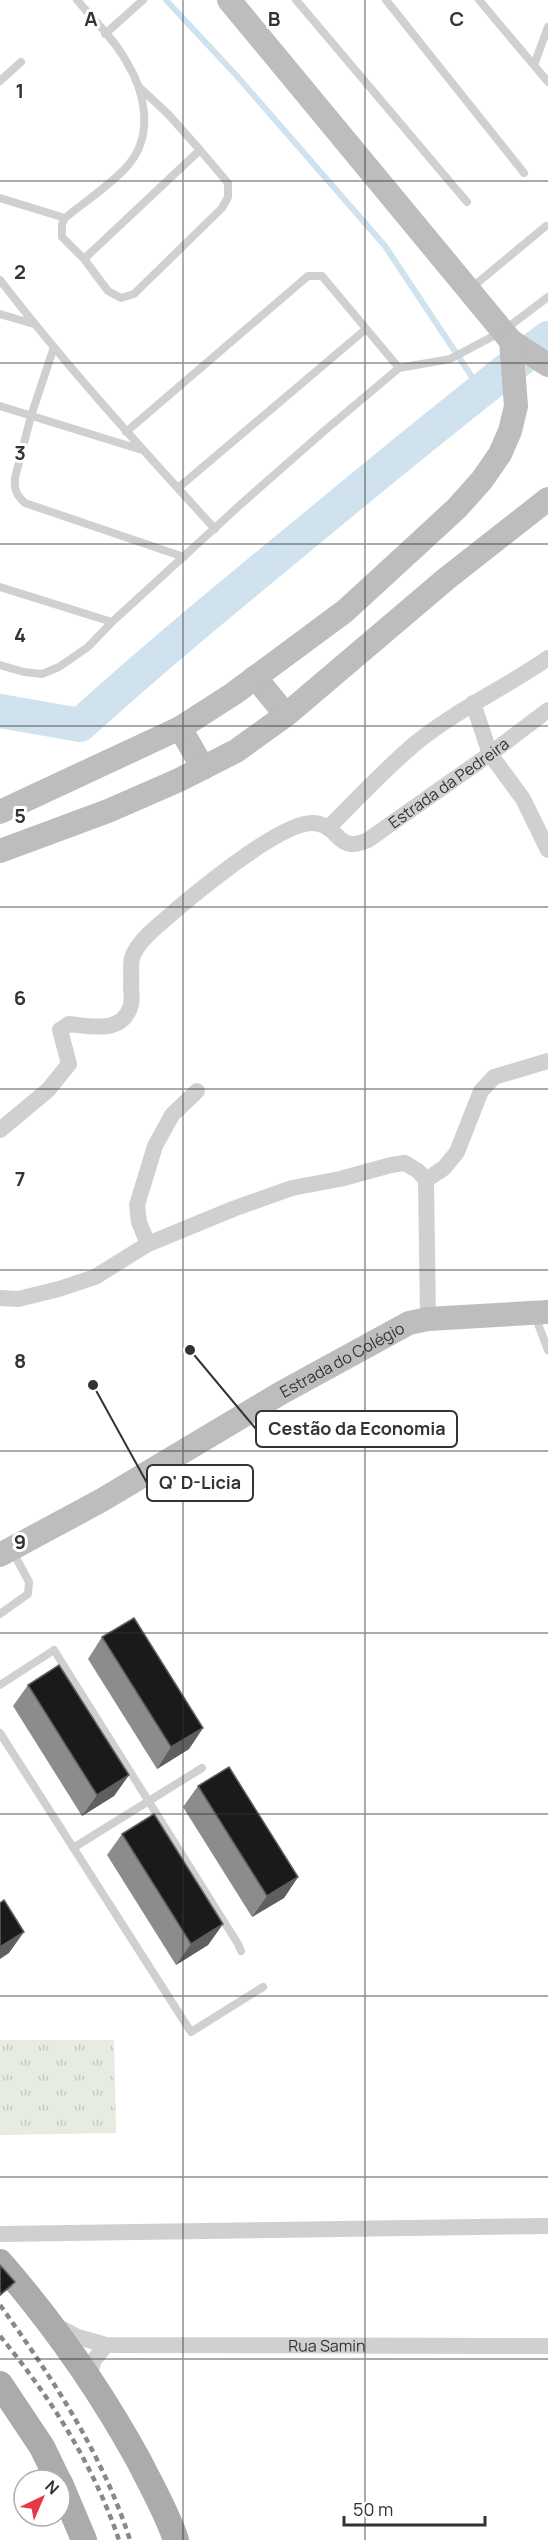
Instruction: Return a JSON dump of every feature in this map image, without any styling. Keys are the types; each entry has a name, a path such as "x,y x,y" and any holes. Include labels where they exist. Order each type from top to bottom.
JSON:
{"main road":[{"path":"0,2262 48,2320 120,2426 153,2488 176,2540"},
{"path":"0,2384 42,2447 52,2468"},
{"path":"72,2512 84,2540"}],"street":[{"path":"0,812 180,728 345,611 457,508 482,480 500,454 510,431 516,406 513,351 470,290 229,0"},
{"path":"513,351 548,365"},
{"path":"0,851 108,811 236,751 286,715 446,579 548,499"},
{"path":"0,1131 48,1090 69,1065 60,1030 69,1024 106,1028 121,1021 131,1008 132,957 143,940 160,923 254,849 300,825 314,823 328,828 417,742 473,703 525,674 548,658"},
{"path":"255,677 286,715"},
{"path":"473,703 490,754 523,799 548,850"},
{"name":"Estrada da Pedreira","path":"328,828 346,844 356,845 368,840 548,710"},
{"path":"180,728 203,768"},
{"path":"426,1180 444,1168 457,1152 481,1092 494,1077 548,1061"},
{"path":"148,1244 139,1222 137,1205 156,1146 172,1115 198,1091"},
{"path":"0,1298 18,1299 95,1277 148,1244 233,1209 292,1188 405,1163 426,1180"},
{"path":"426,1180 428,1319"},
{"name":"Estrada do Colégio","path":"5,1552 102,1500 386,1334 409,1323 428,1319 541,1312"},
{"path":"0,2234 548,2226"},
{"name":"Rua Samin","path":"48,2320 78,2337 105,2345 548,2346"},
{"path":"88,2379 94,2360 105,2345"}],"lane":[{"path":"77,0 126,60 139,87 145,112 142,140 129,164 65,218 62,224 62,237 84,259 108,291 121,298 134,294 222,208 228,197 228,183 168,114 139,87"},
{"path":"105,34 144,0"},
{"path":"296,0 467,202"},
{"path":"386,0 524,172"},
{"path":"479,0 548,82"},
{"path":"534,65 548,27"},
{"path":"0,81 21,62"},
{"path":"84,259 200,150"},
{"path":"0,198 65,218"},
{"path":"470,290 546,226"},
{"path":"126,432 308,276 322,276 399,368"},
{"path":"0,280 34,324 126,432 215,529"},
{"path":"0,665 24,672 42,674 59,667 88,647 112,622 323,432 399,368 450,359 466,350 513,351 548,297"},
{"path":"0,314 34,324"},
{"path":"178,488 366,329"},
{"path":"54,347 31,416 15,478 14,488 18,497 25,503 184,557"},
{"path":"0,406 142,450"},
{"path":"0,587 112,622"},
{"path":"541,1312 548,1350"},
{"path":"0,1614 27,1594 29,1582 5,1552"},
{"path":"0,1685 54,1650 241,1951"},
{"path":"0,1733 191,2032 263,1987"},
{"path":"73,1848 202,1768"}],"green space":[{"path":"0,2040 114,2040 116,2133 0,2135"}],"building":[{"path":"134,1618 203,1728 171,1747 102,1637"},
{"path":"59,1665 129,1775 97,1795 28,1685"},
{"path":"229,1767 298,1877 267,1896 198,1786"},
{"path":"154,1814 223,1924 191,1944 122,1834"},
{"path":"4,1900 24,1932 0,1947 0,1903"},
{"path":"0,2265 15,2282 0,2295"}],"waterway":[{"path":"166,0 236,75 385,246 480,389"},
{"path":"0,711 80,725 168,648 432,429 548,338"}],"railway":[{"path":"0,2305 57,2389 91,2447 119,2508 130,2540"},
{"path":"0,2336 19,2359 69,2433 97,2485 119,2540"}],"place":[{"name":"Cestão da Economia","path":"190,1350"},
{"name":"Q' D-Licia","path":"93,1385"}]}
